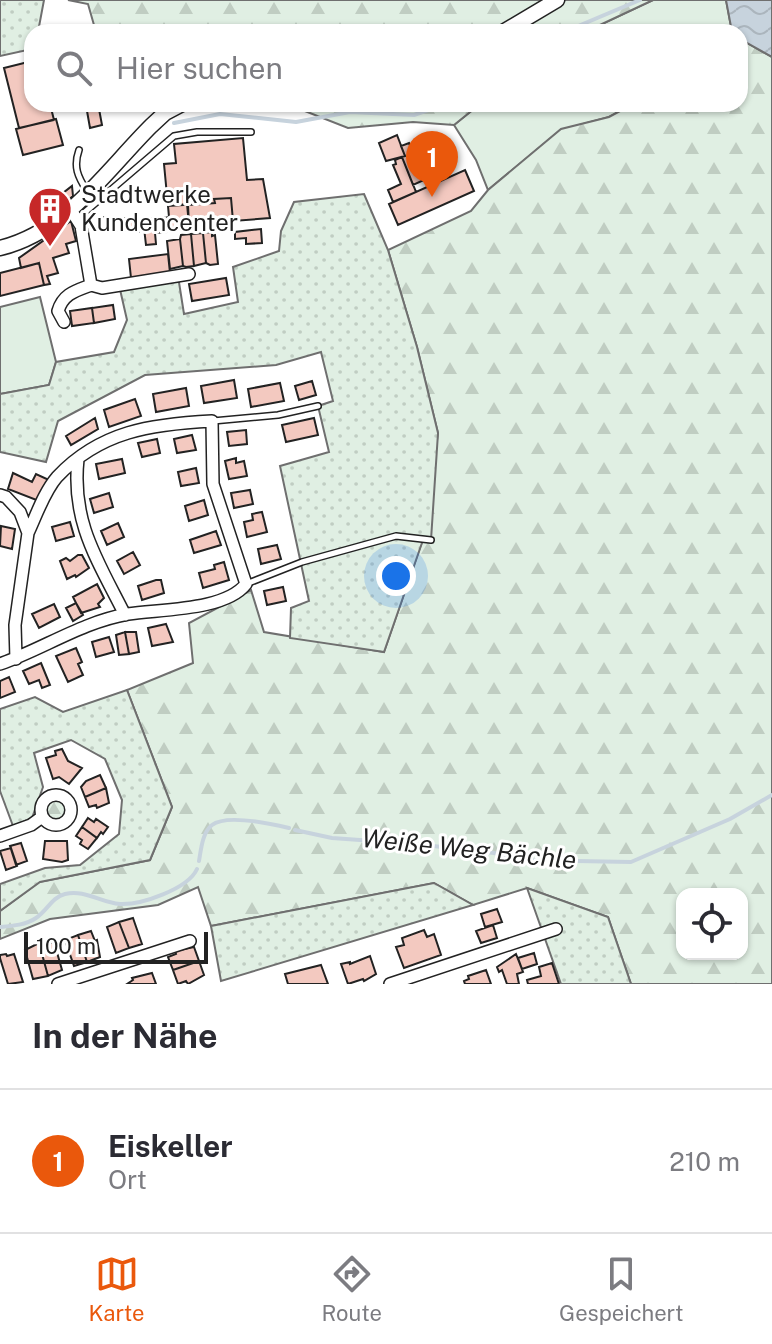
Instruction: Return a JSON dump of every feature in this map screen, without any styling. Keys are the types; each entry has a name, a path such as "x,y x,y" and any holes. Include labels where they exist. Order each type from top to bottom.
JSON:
{"street":[{"path":"516,24 557,0"},
{"path":"0,248 36,235 74,214 88,192 167,112"},
{"path":"74,214 91,285"},
{"path":"64,322 58,311 61,301 70,293 91,285 102,288 189,274"},
{"path":"0,664 16,659 67,633 125,615 198,605 238,594 246,584 213,484 212,421 168,423 133,429 99,444 55,479 28,533 15,625 16,659"},
{"path":"78,459 76,495 83,531 125,615"},
{"path":"0,495 20,512 28,533"},
{"path":"0,836 31,825 42,817"},
{"path":"390,984 556,929"},
{"path":"58,984 190,941"},
{"path":"106,970 112,984"}],"lane":[{"path":"74,214 174,136 197,132 251,132"},
{"path":"79,150 75,161 76,171 88,192"},
{"path":"212,421 278,415 318,406"},
{"path":"246,584 302,562 396,536 431,540"}],"green space":[{"path":"0,0 44,0 40,24 24,24 24,51 0,56"},
{"path":"68,0 653,0 602,24 94,24 88,4"},
{"path":"653,0 726,0 730,24 602,24"},
{"path":"748,44 772,57 772,984 631,984 608,917 527,888 473,905 434,883 211,926 198,887 158,905 50,919 0,939 0,911 39,882 150,860 172,807 127,690 193,663 189,623 251,590 264,632 384,652 423,539 438,433 417,347 388,250 471,211 488,190 561,129 618,112 748,112"},
{"path":"307,112 470,112 454,125 413,122 348,128"},
{"path":"470,112 618,112 561,130 488,190 476,160 454,125"},
{"path":"364,194 388,250 417,347 438,433 431,540 423,540 384,652 290,638 291,608 309,601 280,466 329,452 318,406 333,401 321,352 276,365 145,375 58,421 46,462 0,452 0,394 49,385 56,362 114,352 127,320 119,285 178,276 184,314 238,302 233,267 279,251 281,231 294,202"},
{"path":"40,297 56,362 49,385 0,394 0,307"},
{"path":"127,690 172,807 150,860 40,882 0,911 0,884 45,868 80,865 119,834 122,800 105,759 71,740 34,753 43,787 32,818 13,826 0,791 0,709 35,697 63,712"},
{"path":"56,795 67,799 71,810 67,821 56,825 45,821 41,810 45,799"},
{"path":"434,883 473,905 221,981 211,926"},
{"path":"527,888 608,917 631,984 561,984"}],"water":[{"path":"726,0 772,0 772,57 748,44 748,24 730,24"}],"building":[{"path":"24,63 24,112 52,112 54,120 19,128 4,68"},
{"path":"87,112 100,112 102,125 90,128"},
{"path":"56,119 63,145 23,155 16,129"},
{"path":"397,135 405,156 386,161 379,143"},
{"path":"243,138 247,180 263,179 270,218 233,221 231,198 214,199 215,203 168,206 164,164 176,163 174,144"},
{"path":"409,143 424,180 413,185 402,157 405,156 401,146"},
{"path":"402,157 416,192 393,202 388,190 401,184 393,165 396,164 395,160"},
{"path":"465,170 474,191 398,225 389,204"},
{"path":"72,186 73,196 60,207 54,200"},
{"path":"231,198 233,221 189,225 188,205"},
{"path":"187,204 189,225 165,228 164,218 169,217 168,206"},
{"path":"102,217 118,218 117,230 102,229"},
{"path":"164,217 166,232 155,233 156,244 146,245 143,219"},
{"path":"118,218 140,219 139,232 117,230"},
{"name":"Stadtwerke Kundencenter","path":"71,221 76,241 66,244 69,253 53,258 58,273 47,276 50,284 44,285 39,263 21,268 19,258"},
{"path":"261,229 262,243 246,244 246,238 235,239 235,232"},
{"path":"212,232 218,264 210,265 206,263 203,233"},
{"path":"203,233 206,263 194,266 191,234"},
{"path":"191,234 194,266 186,267 183,266 180,239 181,235"},
{"path":"180,239 183,266 170,269 167,241"},
{"path":"168,254 170,273 131,278 129,259"},
{"path":"39,263 44,285 0,296 0,273"},
{"path":"226,278 229,295 192,301 189,284"},
{"path":"113,305 115,319 94,323 92,308"},
{"path":"92,308 94,323 72,326 70,311"},
{"path":"234,380 237,398 204,403 201,386"},
{"path":"312,381 316,395 299,400 295,386"},
{"path":"280,383 284,401 251,407 248,389"},
{"path":"186,388 189,406 156,412 153,394"},
{"path":"135,399 141,416 109,427 104,410"},
{"path":"95,418 98,429 71,445 66,436"},
{"path":"314,418 318,435 286,442 282,425"},
{"path":"246,430 247,444 229,446 227,432"},
{"path":"192,435 196,450 177,453 174,439"},
{"path":"157,439 160,453 142,457 138,443"},
{"path":"236,458 236,463 244,461 247,476 229,479 225,461"},
{"path":"122,459 125,473 99,479 96,464"},
{"path":"196,468 199,483 181,486 178,472"},
{"path":"13,473 32,482 36,474 49,480 39,501 8,489"},
{"path":"250,490 253,504 234,508 231,493"},
{"path":"109,493 113,507 94,513 90,499"},
{"path":"204,500 208,515 189,521 185,506"},
{"path":"262,512 267,532 247,537 244,522 253,520 252,514"},
{"path":"70,522 74,536 56,541 52,527"},
{"path":"118,523 124,537 107,545 101,531"},
{"path":"1,526 15,529 12,549 0,546"},
{"path":"216,531 221,545 194,553 190,540"},
{"path":"277,545 281,559 261,564 258,549"},
{"path":"133,552 140,565 124,574 117,561"},
{"path":"82,555 89,568 67,579 60,561 66,558 70,561"},
{"path":"224,562 229,580 203,588 199,573 215,569 214,565"},
{"path":"161,580 164,593 142,600 138,586"},
{"path":"97,584 104,598 98,604 100,607 81,613 73,597"},
{"path":"283,587 286,601 267,605 264,591"},
{"path":"76,603 83,615 73,621 66,608"},
{"path":"54,604 60,617 39,628 32,614"},
{"path":"166,624 173,642 152,646 148,628"},
{"path":"125,632 129,654 119,655 116,635"},
{"path":"125,632 136,632 139,652 129,654"},
{"path":"109,637 114,652 96,657 92,642"},
{"path":"76,648 83,675 68,682 56,656"},
{"path":"41,663 50,685 42,688 39,680 29,684 23,671"},
{"path":"9,677 15,692 0,698 0,681"},
{"path":"62,749 68,761 82,768 69,784 59,777 53,779 46,758"},
{"path":"100,775 106,788 85,797 81,787 86,781"},
{"path":"106,788 109,803 97,808 96,805 89,807 85,797"},
{"path":"88,818 108,827 97,838 82,827"},
{"path":"82,827 97,838 88,849 80,844 82,840 76,836"},
{"path":"45,841 67,841 68,860 43,859"},
{"path":"21,843 27,861 16,865 10,846"},
{"path":"11,848 17,866 6,870 0,851"},
{"path":"497,909 502,922 485,927 481,914"},
{"path":"133,918 142,944 129,948 119,922"},
{"path":"119,922 129,948 116,953 107,927"},
{"path":"493,925 497,938 481,943 476,931"},
{"path":"424,930 427,937 434,934 441,955 404,968 396,947 404,945 402,938"},
{"path":"91,931 97,940 100,957 87,962 78,935"},
{"path":"78,935 87,962 74,966 65,940"},
{"path":"46,941 47,944 54,942 62,970 48,976 39,943"},
{"path":"39,943 48,976 33,979 25,950"},
{"path":"194,947 199,961 173,970 168,957 176,954 175,951"},
{"path":"534,953 537,964 522,969 518,958"},
{"path":"14,954 23,982 8,984 0,958 0,955"},
{"path":"516,954 523,972 517,974 519,984 507,984 502,970 499,972 497,967"},
{"path":"370,956 376,974 364,981 348,984 341,964"},
{"path":"199,961 204,975 188,984 186,981 178,984 173,970"},
{"path":"552,963 559,984 528,984 527,980 541,976 539,967"},
{"path":"321,965 328,984 288,984 285,974"},
{"path":"486,970 491,984 465,984 468,976"},
{"path":"152,973 156,984 127,984 132,978"}],"waterway":[{"path":"583,24 640,0"},
{"path":"174,123 220,114 296,122 350,112"},
{"path":"350,112 414,115 422,112"},
{"name":"Weiße Weg Bächle","path":"295,830 332,838 494,853 523,860 631,862 730,819 772,795"},
{"name":"Weiße Weg Bächle","path":"199,861 206,832 219,822 249,821 289,828"},
{"name":"Weiße Weg Bächle","path":"0,927 32,920 65,894 79,893 120,904 151,899 184,883 197,869"}],"place":[{"name":"Eiskeller","path":"432,197"},
{"name":"Stadtwerke Kundencenter","path":"50,248"}]}
